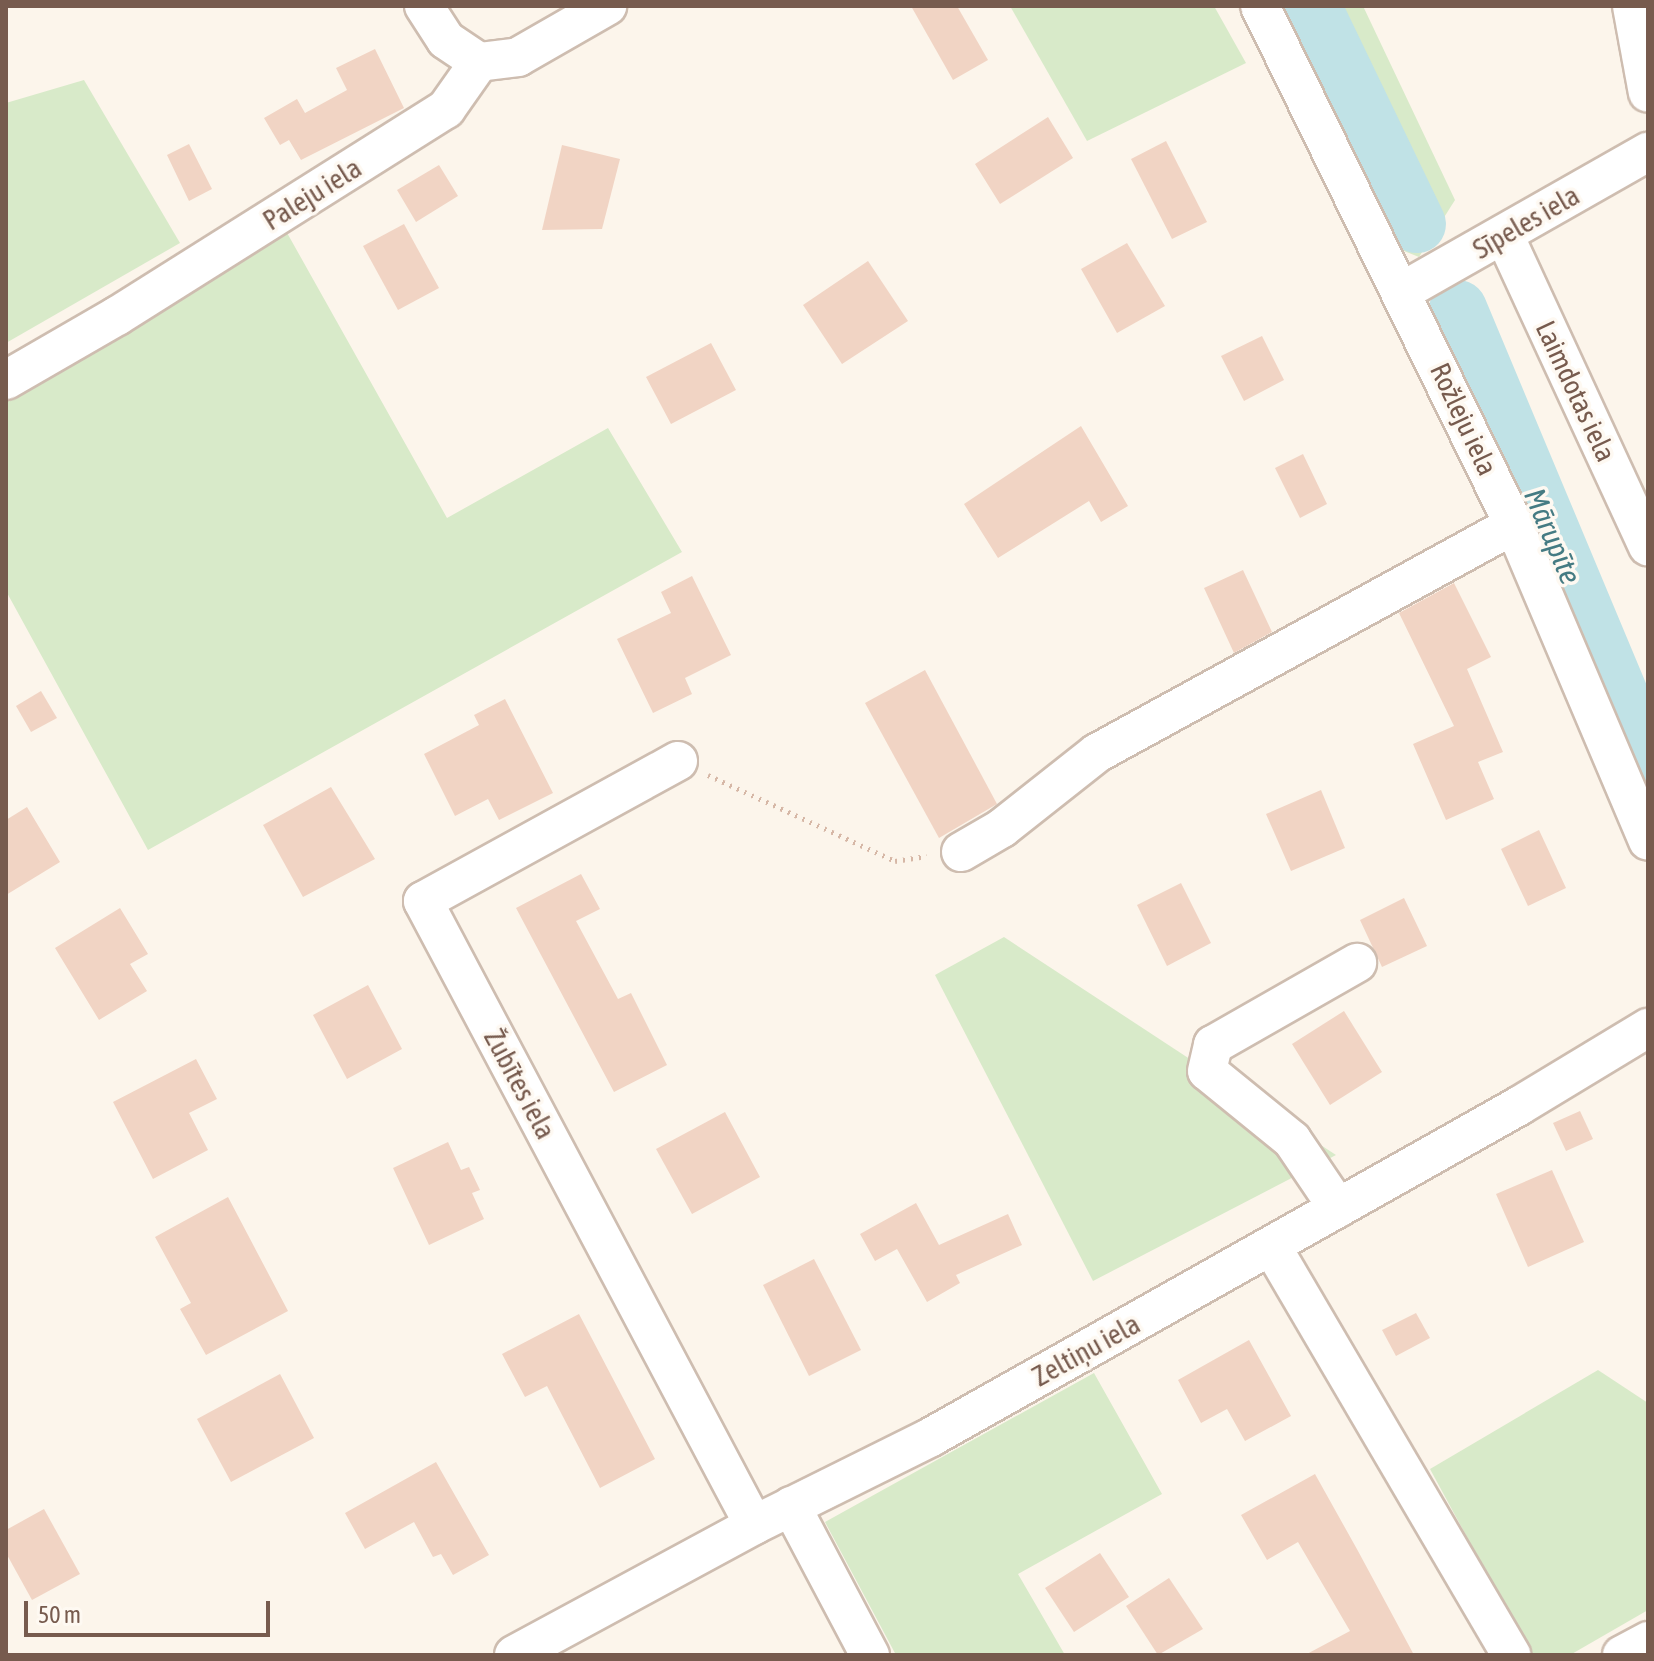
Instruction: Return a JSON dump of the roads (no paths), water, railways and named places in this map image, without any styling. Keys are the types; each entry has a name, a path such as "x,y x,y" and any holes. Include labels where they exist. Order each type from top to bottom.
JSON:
{"street":[{"path":"424,6 446,40 479,62 518,57 607,6"},
{"name":"Rožleju iela","path":"1260,6 1403,291 1514,525 1648,841"},
{"path":"1632,6 1648,93"},
{"name":"Paleju iela","path":"6,380 117,316 446,109 479,62"},
{"name":"Sīpeles iela","path":"1403,291 1648,152"},
{"name":"Laimdotas iela","path":"1504,235 1648,546"},
{"path":"961,852 1002,828 1097,753 1514,525"},
{"name":"Žubītes iela","path":"678,761 423,901 754,1525"},
{"path":"1338,1208 1292,1140 1207,1071 1213,1045 1357,963"},
{"name":"Zeltiņu iela","path":"514,1655 754,1525 931,1437 1272,1247 1648,1028"},
{"path":"1272,1247 1511,1655"},
{"path":"791,1506 870,1655"},
{"path":"1622,1655 1648,1641"}],"waterway":[{"name":"Mārupīte","path":"1312,6 1417,224"},
{"name":"Mārupīte","path":"1458,309 1648,764"}]}
